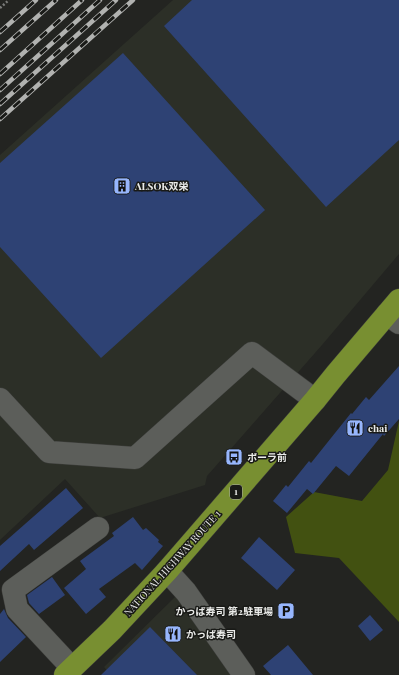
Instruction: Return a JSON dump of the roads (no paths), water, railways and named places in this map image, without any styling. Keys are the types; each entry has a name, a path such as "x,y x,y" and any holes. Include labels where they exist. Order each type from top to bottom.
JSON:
{"highway":[{"name":"NATIONAL HIGHWAY ROUTE 1","path":"69,671 112,630 167,571 315,400 395,312"}],"street":[{"path":"0,399 49,452 135,458 252,353 315,400"},
{"path":"69,671 17,609 13,590 98,528"},
{"path":"167,571 186,592 244,675"}],"railway":[{"path":"0,32 36,0"},
{"path":"0,50 56,0"},
{"path":"0,74 82,0"},
{"path":"0,90 100,0"},
{"path":"0,104 116,0"},
{"path":"0,119 133,0"}],"place":[{"name":"ALSOK双栄","path":"122,186"},
{"name":"chai","path":"355,428"},
{"name":"ポーラ前","path":"234,457"},
{"name":"かっぱ寿司 第2駐車場","path":"286,611"},
{"name":"かっぱ寿司","path":"173,634"}]}
